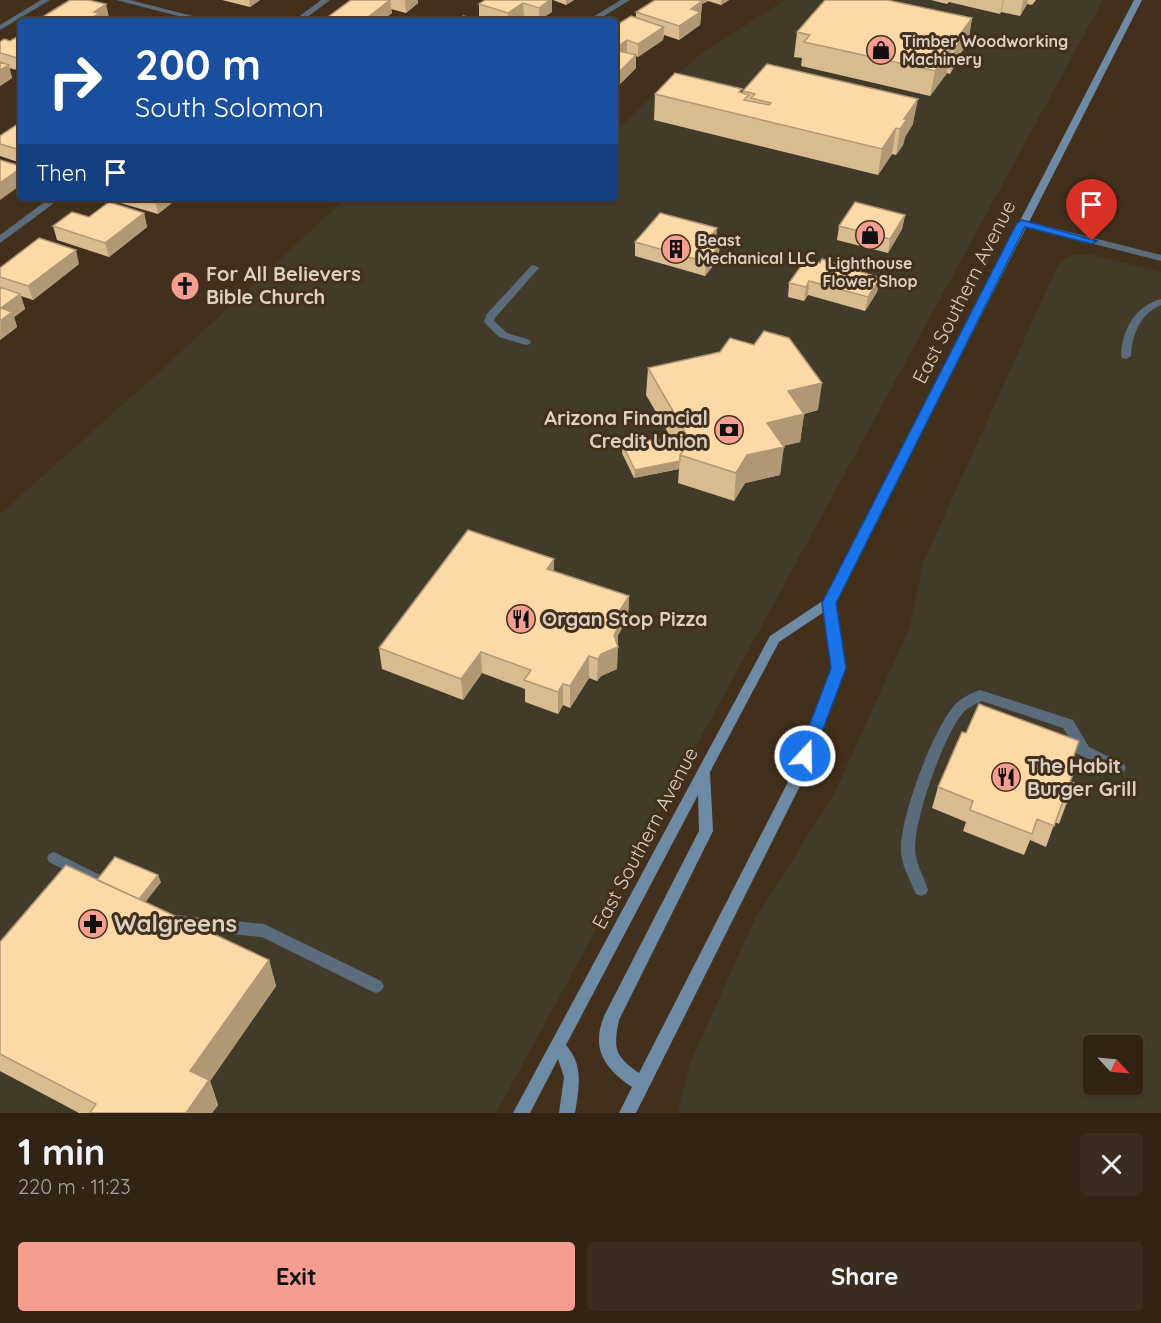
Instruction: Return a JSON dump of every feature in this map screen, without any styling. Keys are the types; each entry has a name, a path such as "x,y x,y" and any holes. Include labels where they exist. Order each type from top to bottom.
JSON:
{"main road":[{"name":"East Southern Avenue","path":"521,1113 774,639 829,603 1138,0"},
{"path":"627,1113 797,778 838,668 829,603"},
{"path":"642,1085 612,1064 605,1041 611,1019 706,831 704,771"},
{"path":"557,1046 568,1057 573,1073 567,1113"}],"street":[{"path":"0,28 46,0"},
{"path":"120,0 195,18"},
{"path":"301,18 326,0"},
{"path":"595,18 626,0"},
{"path":"0,240 52,201"},
{"path":"1022,223 1161,258"},
{"path":"526,342 503,335 489,322 490,317 534,268"},
{"path":"1126,356 1126,342 1146,307 1161,302"},
{"path":"921,890 908,850 911,831 923,789 945,730 958,709 980,695 1002,702 1068,724 1083,749"},
{"path":"958,709 978,714"},
{"path":"1058,742 1083,749 1119,768"},
{"path":"54,858 104,883"},
{"path":"163,913 182,924 264,931 376,986"}],"shaded area":[{"path":"785,0 1103,0 496,1113 0,1113 0,514 156,375 343,201 618,201 618,126 621,127 638,109 701,54"},
{"path":"1079,254 1092,255 1161,272 1161,1113 678,1113 691,1061 755,919 834,794 910,627 923,563 1058,265 1068,257"}],"building":[{"path":"70,0 88,0 106,4 94,12 99,13 92,18 41,18"},
{"path":"351,0 390,0 367,18 328,17"},
{"path":"485,0 550,0 539,8 523,3 508,13 479,4"},
{"path":"655,0 702,1 691,9 700,12 679,26 636,12"},
{"path":"825,0 887,0 972,18 956,40 960,41 955,49 951,48 935,71 804,42 810,35 797,32"},
{"path":"631,16 664,27 638,44 627,40 618,46 618,24"},
{"path":"18,37 18,58 0,53 0,42 4,39 10,41"},
{"path":"618,51 636,55 618,73"},
{"path":"0,62 9,65 0,70"},
{"path":"767,64 918,99 900,129 896,128 882,149 655,94 675,73 742,89 739,92 749,95 744,100 769,105 771,103 751,98 755,94 743,91"},
{"path":"18,124 18,149 0,144 0,136"},
{"path":"0,160 18,165 18,170 0,183"},
{"path":"109,202 144,213 105,243 53,226 72,212 89,217"},
{"path":"855,202 905,215 890,239 839,226"},
{"path":"660,213 717,228 707,241 720,245 706,262 635,242"},
{"path":"39,238 76,250 28,286 0,277 0,268"},
{"path":"806,259 820,263 822,259 880,278 868,297 809,281 806,287 789,283"},
{"path":"0,287 20,294 1,308 12,312 0,321"},
{"name":"Arizona Financial Credit Union","path":"764,331 789,338 822,383 788,391 804,414 767,423 784,447 747,455 736,473 680,455 687,446 692,444 648,368 720,352 730,338 754,345"},
{"path":"674,435 683,451 680,461 635,470 623,446"},
{"path":"468,530 554,559 547,569 629,596 610,626 618,628 614,635 618,647 601,654 598,659 589,656 570,686 563,684 558,692 524,680 531,670 481,652 461,679 379,648"},
{"name":"The Habit Burger Grill","path":"979,704 1079,741 1069,770 1074,771 1070,782 1074,783 1067,803 1063,801 1054,826 1037,819 1032,834 970,810 973,801 938,787 962,732 966,733"},
{"path":"115,857 158,875 139,899 97,880"},
{"name":"Walgreens","path":"66,865 269,960 190,1071 209,1080 186,1113 90,1113 96,1104 0,1054 0,942"}],"place":[{"name":"Timber Woodworking Machinery","path":"881,50"},
{"name":"Lighthouse Flower Shop","path":"870,235"},
{"name":"Beast Mechanical LLC","path":"676,249"},
{"name":"For All Believers Bible Church","path":"185,286"},
{"name":"Arizona Financial Credit Union","path":"729,430"},
{"name":"Organ Stop Pizza","path":"521,619"},
{"name":"The Habit Burger Grill","path":"1006,777"},
{"name":"Walgreens","path":"93,924"}],"route":[{"path":"805,756 838,668 829,603 1022,223 1092,241"}]}
